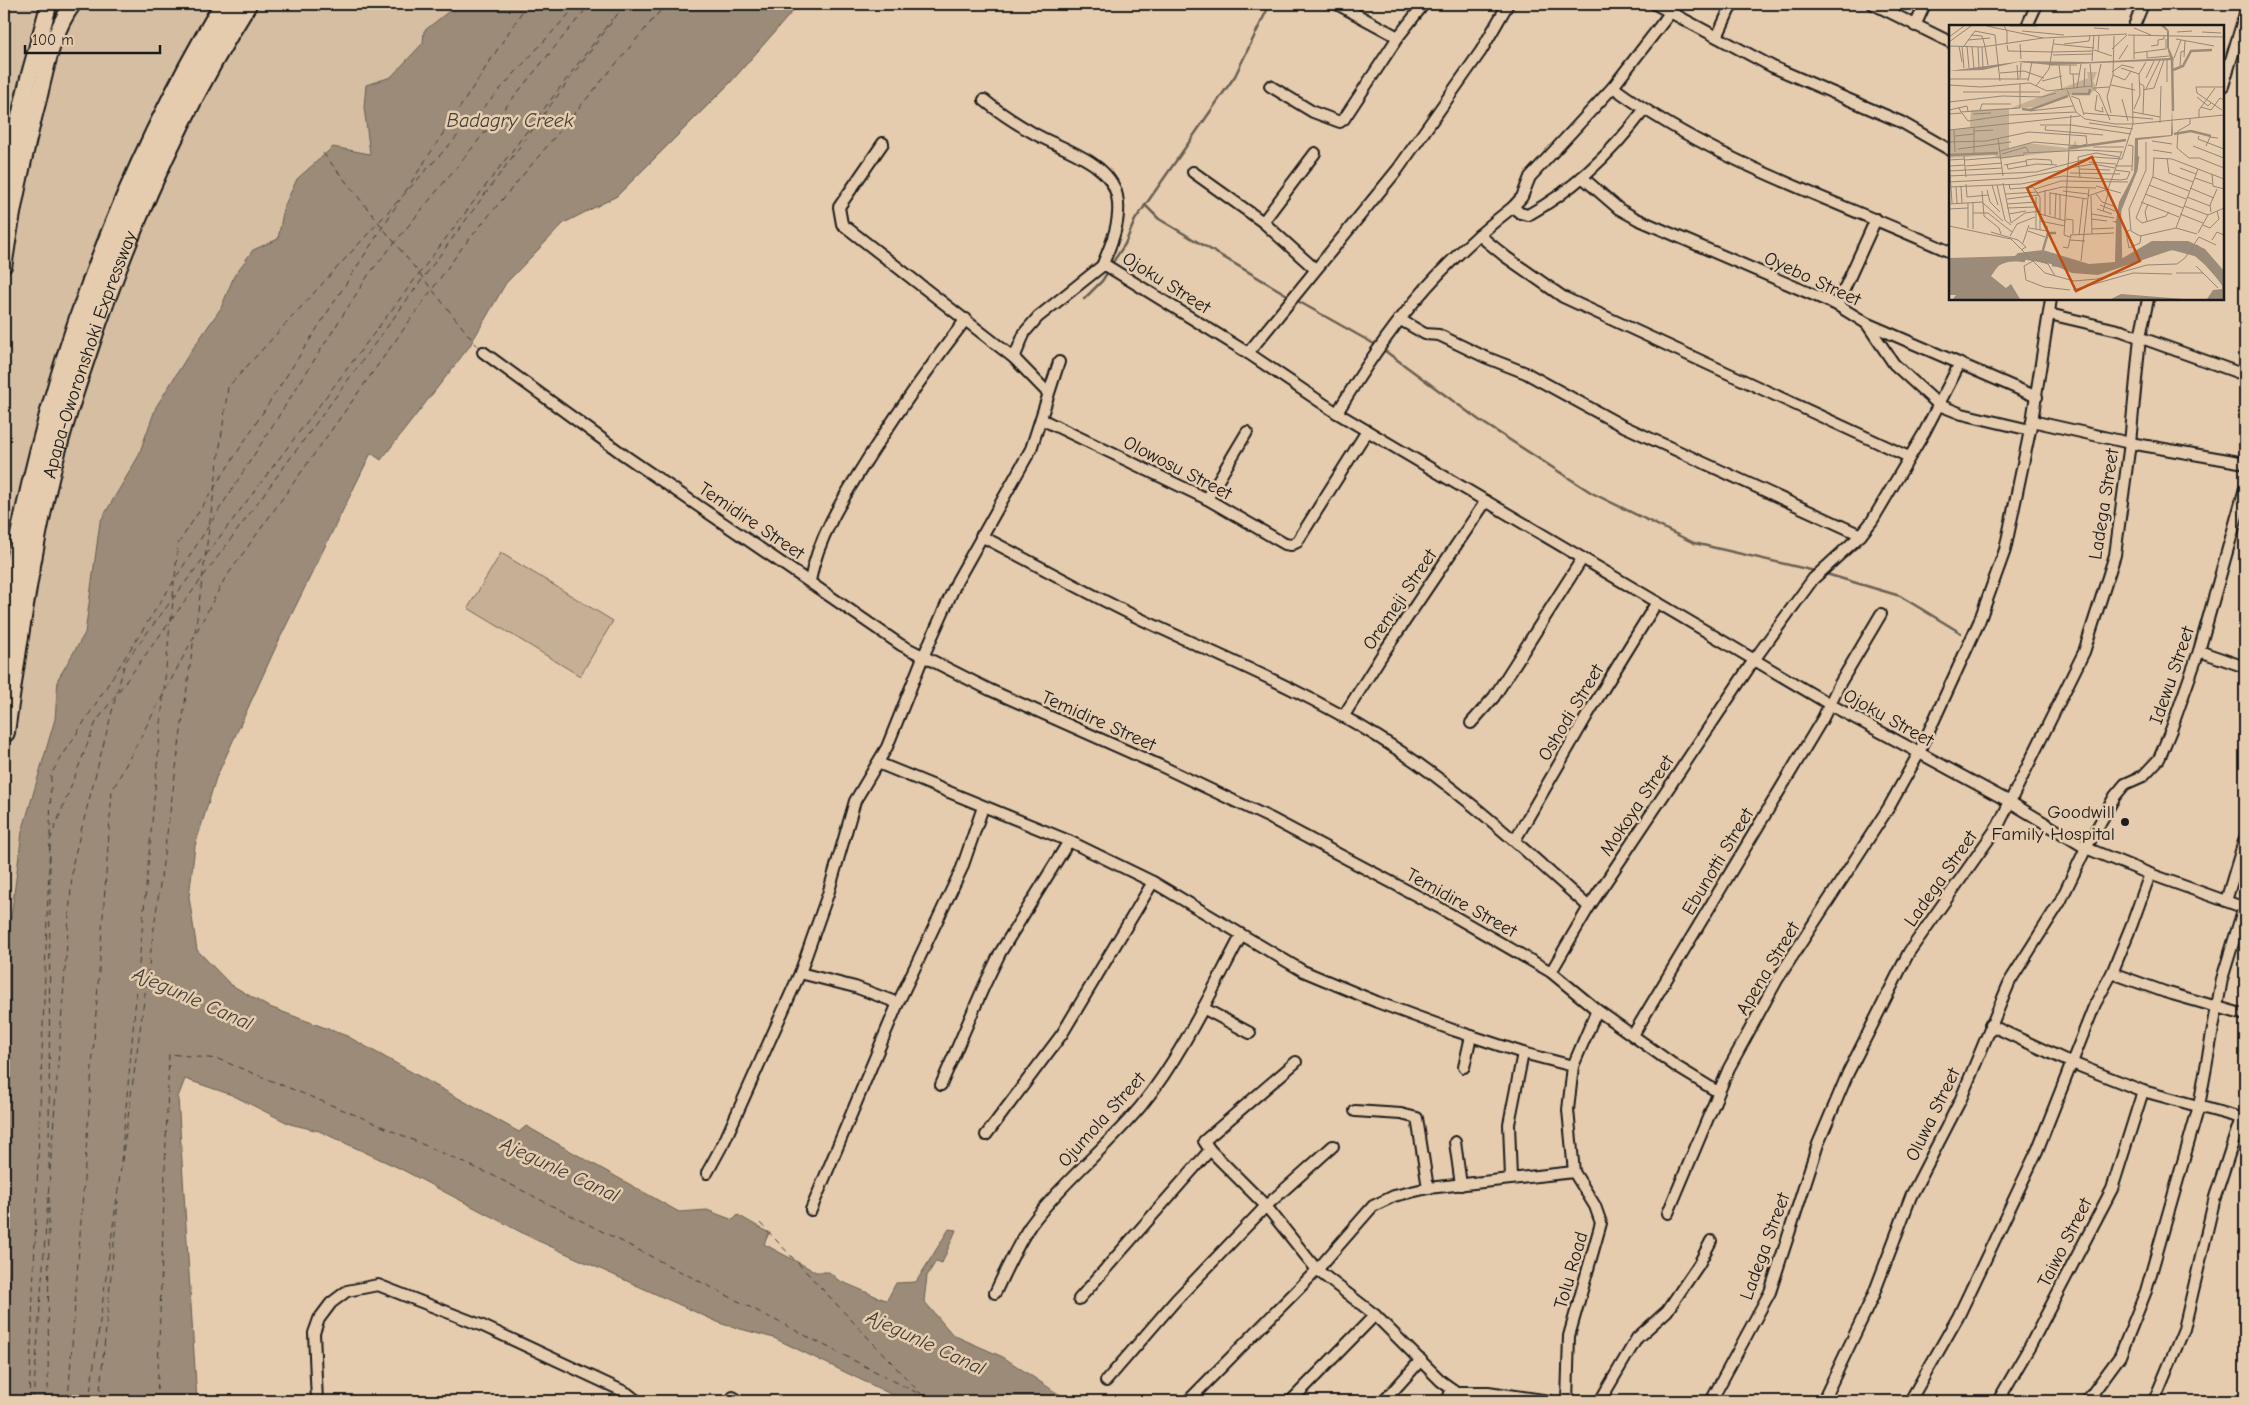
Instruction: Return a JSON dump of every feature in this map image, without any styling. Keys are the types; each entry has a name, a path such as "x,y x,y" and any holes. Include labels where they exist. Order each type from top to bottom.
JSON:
{"highway":[{"name":"Apapa-Oworonshoki Expressway","path":"4,631 31,483 49,414 91,285 117,218 156,131 192,59 225,4"},
{"name":"Apapa-Oworonshoki Expressway","path":"4,732 24,595 48,480 58,438 93,329 132,223 172,134 246,4"}],"street":[{"path":"4,182 26,85 49,4"},
{"path":"4,265 5,248 28,136 59,28 73,4"},
{"path":"1336,4 1398,37"},
{"path":"1270,86 1313,112 1340,122 1344,119 1398,37 1424,4"},
{"path":"1248,353 1398,169 1481,51 1508,4"},
{"path":"1655,4 1773,68 1901,122 1949,149"},
{"path":"1717,37 1732,4"},
{"path":"1873,4 1949,42"},
{"path":"1915,26 1926,4"},
{"path":"2027,25 2037,4"},
{"path":"2134,25 2143,4"},
{"path":"1337,413 1369,360 1399,319 1450,260 1513,207 1522,197 1530,177 1613,87 1670,13"},
{"path":"2224,83 2245,14"},
{"path":"1613,87 1644,110 1735,160 1949,252"},
{"path":"984,100 1029,130 1093,165 1110,179 1117,196 1118,220 1111,243 1108,267"},
{"path":"1513,207 1520,213 1528,215 1548,204 1582,177 1625,135 1644,110"},
{"path":"883,143 839,207 842,224 1014,358 1048,394"},
{"path":"1263,222 1315,153"},
{"path":"1193,172 1263,222 1315,269"},
{"name":"Oyebo Street","path":"1582,177 1619,209 1637,220 1837,306 1866,323 1959,365 2037,397"},
{"path":"1837,306 1876,219"},
{"path":"1479,235 1506,258 1563,297 1842,428 1909,457"},
{"name":"Ojoku Street","path":"1014,358 1025,332 1038,317 1108,267 1248,353 1337,413 1830,704 2010,802 2086,848 2150,874 2244,908"},
{"name":"Apena Street","path":"1668,1213 1703,1134 1718,1092 1777,980 1889,807 1919,753 1979,622 2005,550 2037,397 2051,300"},
{"name":"Ladega Street","path":"1711,1401 1770,1292 1818,1144 1866,1038 1909,952 1998,826 2084,652 2115,555 2130,443 2140,336 2148,300"},
{"path":"2049,314 2140,336 2245,375"},
{"path":"810,582 814,559 840,505 915,386 966,319"},
{"path":"1399,319 1425,334 1439,335 1526,374 1619,424 1861,535"},
{"path":"1866,323 1894,364 1939,405 1962,414 2245,463"},
{"name":"Temidire Street","path":"483,352 624,455 870,625 923,656 990,690 1161,766 1270,818 1438,907 1551,972 1597,1010 1677,1067 1718,1092"},
{"path":"708,1173 725,1140 800,973 828,894 855,801 887,747 923,656 957,581 1031,449 1059,362"},
{"name":"Mokoya Street","path":"1551,972 1589,907 1754,660 1814,579 1861,535 1872,520 1939,405 1959,365"},
{"name":"Olowosu Street","path":"1041,419 1207,499 1285,544 1291,545 1297,542 1367,431"},
{"path":"1207,499 1247,432"},
{"name":"Idewu Street","path":"2086,848 2115,796 2125,784 2143,776 2159,759 2172,730 2199,651 2245,488"},
{"name":"Oremeji Street","path":"1343,717 1387,647 1486,501"},
{"path":"981,536 1142,620 1295,690 1418,762 1515,840 1589,907"},
{"path":"1471,723 1494,697 1582,559"},
{"name":"Oshodi Street","path":"1515,840 1588,714 1657,602"},
{"name":"Ebunotti Street","path":"1633,1035 1830,704 1881,614"},
{"path":"2199,651 2245,667"},
{"path":"878,763 1069,841 1153,882 1240,936 1303,971 1377,1002 1471,1036 1523,1053 1573,1066"},
{"path":"811,1210 898,1003 962,868 984,807"},
{"path":"2226,902 2245,838"},
{"path":"941,1085 1000,953 1069,841"},
{"name":"Oluwa Street","path":"1823,1401 1873,1296 1911,1196 1960,1101 1990,1024 2010,981 2060,902 2086,848"},
{"path":"1910,1401 1958,1317 2024,1178 2095,1004 2112,973 2150,874"},
{"path":"986,1135 1062,1034 1153,882"},
{"path":"2087,1401 2120,1356 2146,1291 2199,1106 2222,979 2244,908"},
{"name":"Ojumola Street","path":"995,1293 1019,1243 1032,1225 1075,1175 1140,1107 1167,1070 1203,1008 1240,936"},
{"path":"800,973 854,987 898,1003"},
{"path":"2112,973 2217,1008 2245,1015"},
{"path":"1203,1008 1250,1033"},
{"name":"Tolu Road","path":"1567,1401 1569,1336 1601,1223 1595,1206 1574,1172 1568,1110 1573,1066 1597,1010"},
{"path":"1990,1024 2072,1063 2144,1092 2243,1118 2215,1197 2184,1329 2154,1401"},
{"path":"1464,1067 1471,1036"},
{"path":"1511,1178 1508,1124 1523,1053"},
{"path":"1296,1062 1204,1142 1266,1206 1317,1270 1375,1315 1441,1381 1456,1392 1488,1392 1550,1401"},
{"name":"Taiwo Street","path":"1998,1401 2030,1346 2112,1189 2144,1092"},
{"path":"1355,1111 1401,1114 1417,1118 1428,1188"},
{"path":"1455,1142 1461,1185"},
{"path":"1106,1381 1176,1300 1266,1206 1333,1146"},
{"path":"1080,1299 1210,1150"},
{"path":"1188,1401 1317,1270 1373,1206 1394,1196 1428,1188 1574,1172"},
{"path":"1600,1401 1637,1338 1667,1311 1699,1264 1711,1241"},
{"path":"318,1401 314,1333 319,1319 331,1303 347,1291 378,1285 401,1296 483,1326 627,1393 637,1401"},
{"path":"1291,1401 1375,1315"},
{"path":"1384,1401 1421,1360"},
{"path":"1447,1401 1452,1389"}],"shaded area":[{"path":"4,4 474,4 396,122 85,664 58,687 55,719 22,832 4,972"},
{"path":"501,553 613,621 580,676 468,608"}],"water":[{"name":"Badagry Creek","path":"458,4 799,4 730,83 617,196 564,223 506,283 469,347 381,460 371,453 280,638 216,778 195,846 189,897 197,950 230,984 267,1006 347,1036 519,1132 526,1126 679,1212 707,1210 733,1220 738,1215 769,1233 764,1244 816,1272 829,1272 838,1280 880,1298 887,1300 896,1283 916,1282 949,1229 956,1230 942,1263 936,1261 927,1276 924,1301 953,1335 1003,1357 1057,1393 1075,1401 905,1401 774,1338 722,1324 534,1239 399,1168 319,1131 290,1124 232,1095 185,1079 178,1097 197,1401 4,1401 4,1325 8,1273 4,1270 4,972 22,832 55,719 58,679 85,633 100,522 138,457 156,407 189,354 221,308 234,276 253,250 278,239 284,207 297,179 333,147 370,154 364,107 366,85 391,77 423,43 424,31"}],"waterway":[{"path":"1111,265 1125,244 1135,220 1235,76 1267,10 1267,4"},
{"path":"1145,205 1159,219 1289,296"},
{"path":"1084,299 1102,281 1109,270"},
{"path":"1296,300 1376,345"},
{"path":"1381,348 1479,420 1592,493 1694,543 1815,571"},
{"path":"1823,573 1900,596 1961,633"}],"ferry route":[{"path":"405,192 527,4"},
{"path":"195,633 228,387 578,4"},
{"path":"50,837 51,774 369,274 590,4"},
{"path":"29,1401 50,840 96,722 625,4"},
{"path":"68,1401 112,791 224,580 461,249 666,4"},
{"path":"117,693 125,662 612,19"},
{"path":"323,153 479,348"},
{"path":"175,577 178,544 400,200"},
{"path":"173,597 174,581"},
{"path":"171,620 173,601"},
{"path":"121,1162 170,624"},
{"path":"89,1401 194,637"},
{"path":"33,1401 73,862 116,696"},
{"path":"49,1169 50,843"},
{"path":"157,1401 169,1054 218,1059 363,1118 492,1175 933,1401"},
{"path":"48,1401 49,1193"},
{"path":"99,1401 118,1201"},
{"path":"760,1223 922,1395"}],"place":[{"name":"Goodwill Family Hospital","path":"2125,822"}],"water label":[{"name":"Ajegunle Canal","path":"193,998"},
{"name":"Ajegunle Canal","path":"560,1169"},
{"name":"Ajegunle Canal","path":"926,1342"}]}
